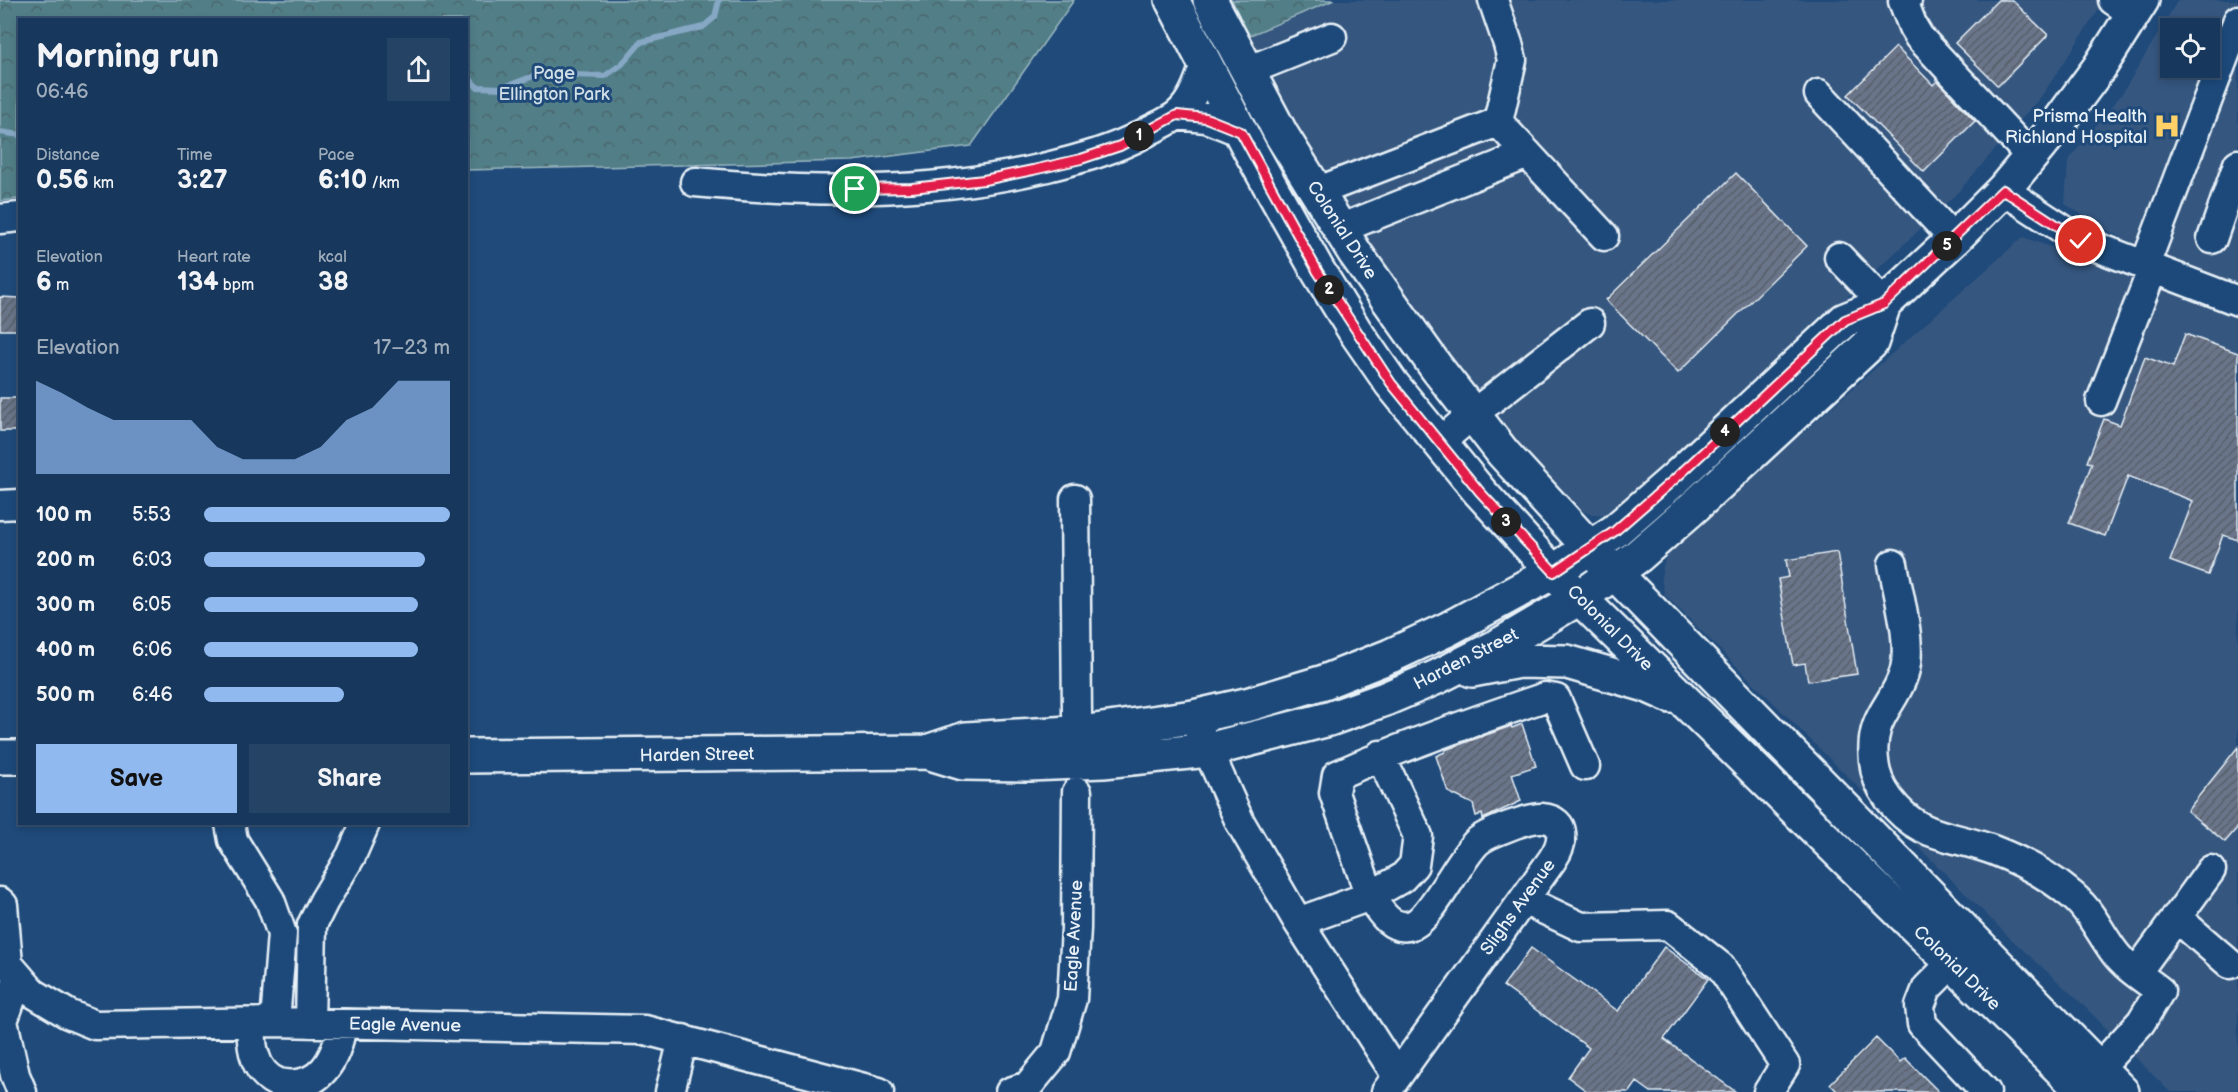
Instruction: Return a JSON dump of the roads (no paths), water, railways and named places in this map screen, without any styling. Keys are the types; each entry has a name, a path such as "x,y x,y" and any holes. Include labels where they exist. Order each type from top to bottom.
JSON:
{"main road":[{"name":"Colonial Drive","path":"1172,0 1204,64 1318,272 1391,383 1480,492 1554,572 1688,704 1952,963 2081,1084 2122,1092"},
{"name":"Colonial Drive","path":"1210,0 1281,134 1316,192 1436,368 1503,453 2081,1084"},
{"name":"Harden Street","path":"927,752 966,739 1088,732 1193,717 1250,704 1324,682 1390,656 1448,629 1554,572 1615,531 1677,477 1845,320 1884,304 1954,239 2003,190 2031,157 2092,76 2130,5"},
{"name":"Harden Street","path":"468,756 927,752 963,763 1029,764 1103,761 1208,750 1329,719 1385,699 1498,646 1580,597 1638,556 1870,344 1884,304"},
{"path":"1437,676 1519,661 1567,662 1646,685 1688,704"},
{"path":"0,757 18,757"}],"street":[{"path":"1493,0 1509,44 1512,60 1498,122"},
{"path":"1907,0 1903,1 1919,37 2031,157"},
{"path":"2101,401 2149,267 2229,73 2238,20"},
{"path":"1247,71 1332,38"},
{"path":"695,182 855,189 912,188 984,180 1081,159 1120,146 1177,115 1197,89 1204,64"},
{"path":"1819,94 1954,239"},
{"path":"1177,115 1206,118 1241,132"},
{"path":"1498,122 1604,236"},
{"path":"1316,192 1498,122"},
{"path":"1340,229 1528,154"},
{"path":"2212,239 2238,164"},
{"path":"2003,190 2081,241 2238,301"},
{"path":"0,219 18,217"},
{"path":"1839,257 1884,304"},
{"path":"1440,442 1590,323"},
{"path":"1075,499 1077,710"},
{"path":"0,505 18,504"},
{"path":"1893,564 1905,633 1906,661 1904,673 1882,712 1873,735 1874,764 1885,793 1910,821 1922,829 2011,857 2069,892 2092,915 2116,954 2160,992 2140,1022 2081,1084"},
{"path":"1376,905 1334,793 1337,775 1380,755 1430,736 1545,697 1556,699 1585,766"},
{"name":"Slighs Avenue","path":"1193,717 1240,822 1391,1084 1532,889 1560,848 1562,837 1556,825 1541,818 1504,827 1479,840 1455,870 1429,910 1412,925 1402,926 1389,922 1376,905"},
{"path":"1298,922 1376,905 1414,865 1418,836 1380,755"},
{"name":"Eagle Avenue","path":"1010,1092 1028,1086 1056,1052 1071,999 1076,928 1077,792"},
{"path":"230,825 233,840 270,900 282,934 254,1055 261,1070 273,1081 289,1087 308,1085 324,1073 334,1057 342,1024"},
{"path":"310,1023 312,925 351,856 365,825"},
{"path":"2137,972 2211,870"},
{"path":"1532,889 1581,927 1668,925 1721,967 1785,1065 1768,1092"},
{"name":"Eagle Avenue","path":"0,902 3,905 8,964 33,993 68,1014 95,1025 310,1023 645,1030 879,1092"},
{"path":"2176,917 2230,964"},
{"path":"1952,963 1927,988 1920,1006 1922,1024 1986,1092"},
{"path":"19,977 3,1021 15,1075 22,1092"},
{"path":"670,1092 683,1039"}],"waterway":[{"path":"468,77 477,87 502,88 539,74 605,76 622,64 641,42 703,27 715,17 719,0"},
{"path":"0,132 18,135"}],"place":[{"name":"Prisma Health Richland Hospital","path":"2167,126"}],"park label":[{"name":"Page Ellington Park","path":"554,83"}]}
